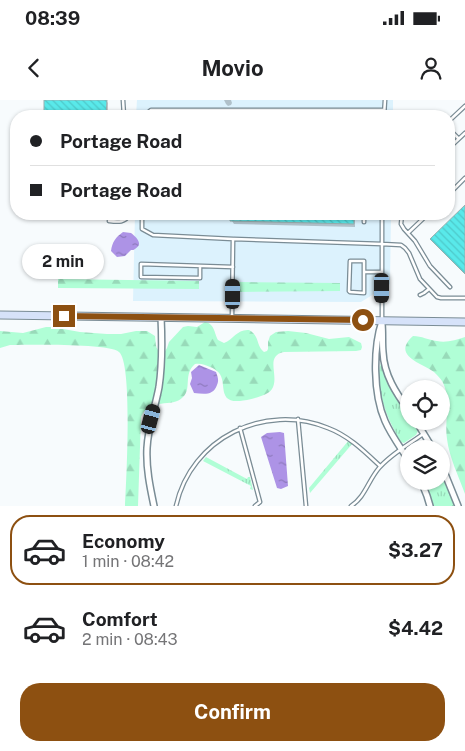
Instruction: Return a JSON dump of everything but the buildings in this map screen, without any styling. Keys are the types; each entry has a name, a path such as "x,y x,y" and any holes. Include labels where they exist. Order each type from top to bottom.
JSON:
{"main road":[{"path":"0,315 465,322"}],"street":[{"path":"154,506 148,477 147,450 151,419 159,385 161,318"},
{"path":"382,321 383,353 386,371 400,398"},
{"path":"382,321 378,333 377,392 385,421 400,447"},
{"path":"422,430 428,440"},
{"path":"450,486 458,506"},
{"path":"424,490 430,506"}],"lane":[{"path":"151,110 384,110 385,100"},
{"path":"455,115 465,106"},
{"path":"455,142 465,133"},
{"path":"455,136 458,139"},
{"path":"455,188 465,178"},
{"path":"109,222 124,220"},
{"path":"142,220 142,230 153,235 401,245 409,253 420,279 437,297 465,298"},
{"path":"382,220 382,321"},
{"path":"401,220 401,224 415,241 430,266 450,287"},
{"path":"408,233 422,220"},
{"path":"232,318 233,239"},
{"path":"350,261 364,261 364,272 364,293 350,292 350,261"},
{"path":"200,266 200,278 141,277 141,264 233,267"},
{"path":"364,272 382,272"},
{"path":"420,295 430,289"},
{"path":"176,506 184,482 200,458 215,443 240,428 257,422 276,419 298,420 326,427 348,438 380,466"},
{"path":"298,420 306,506"},
{"path":"240,428 260,502 255,506"},
{"path":"414,440 424,433"},
{"path":"350,506 362,496 380,466 400,450"}],"shaded area":[{"path":"137,100 393,100 393,110 136,110"},
{"path":"135,220 391,220 390,284 361,302 133,301"}],"green space":[{"path":"58,279 199,281 199,289 58,288"},
{"path":"238,282 340,283 340,291 238,292"},
{"path":"205,322 211,325 218,340 224,343 241,331 249,330 255,335 264,352 268,349 270,336 276,332 288,331 329,339 349,337 361,343 362,347 361,350 356,351 284,352 278,354 274,362 274,384 272,389 262,396 240,401 232,401 225,395 222,380 216,370 203,364 195,364 189,372 187,390 183,397 173,402 150,407 141,417 138,506 125,506 127,399 126,377 119,352 100,347 67,345 10,345 0,348 0,331 23,333 52,327 107,334 147,331 155,336 157,349 164,353 169,342 183,327 197,327"},
{"path":"413,336 444,342 465,337 465,494 452,460 450,440 447,440 446,432 446,430 450,430 450,380 441,380 434,372 411,358 405,349"},
{"path":"381,363 400,400 400,430 418,430 416,435 408,440 400,440 386,412 380,387 379,369"},
{"path":"349,440 353,443 310,493 309,488"},
{"path":"206,457 247,479 250,477 253,490 250,489 251,486 203,461"},
{"path":"427,490 450,490 456,506 432,506"}],"water":[{"path":"123,232 131,233 135,236 139,245 125,256 117,257 111,251 115,240"},
{"path":"199,365 216,372 218,383 211,393 194,393 190,384 191,372"},
{"path":"267,433 284,433 288,486 281,489 277,488 261,437"}],"route":[{"path":"64,316 363,320"}]}
